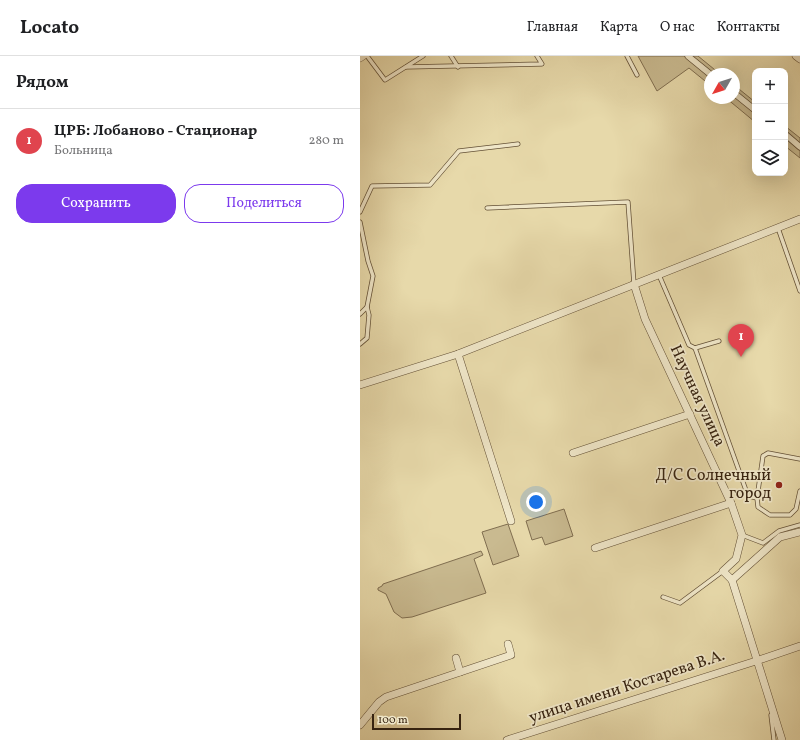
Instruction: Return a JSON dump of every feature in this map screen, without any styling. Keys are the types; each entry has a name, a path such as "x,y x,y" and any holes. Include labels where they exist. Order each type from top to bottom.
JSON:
{"street":[{"path":"688,56 704,69"},
{"path":"796,56 800,59"},
{"path":"740,98 752,108"},
{"path":"788,136 800,146"},
{"path":"360,385 458,354 800,219"},
{"name":"Научная улица","path":"634,284 646,319 731,503 742,535"},
{"path":"458,354 512,521"},
{"path":"573,453 690,414"},
{"path":"595,548 731,503"},
{"path":"732,580 780,537 800,532"},
{"path":"742,535 736,559 723,571 732,580 756,661 770,699 782,740"},
{"path":"360,725 379,702 386,697 511,655 508,644"},
{"name":"улица имени Костарева В.А.","path":"507,740 800,646"},
{"path":"456,658 460,672"}],"lane":[{"path":"366,56 385,80 423,56"},
{"path":"451,56 458,67"},
{"path":"406,67 542,64 537,56"},
{"path":"627,56 637,75"},
{"path":"360,212 372,186 430,185 459,151 518,144"},
{"path":"487,208 628,202 634,284"},
{"path":"360,222 368,261 373,276 367,307 369,315 367,338 360,344"},
{"path":"778,228 800,291"},
{"path":"659,274 689,345 695,348 719,341"},
{"path":"360,314 367,307"},
{"path":"695,348 748,496 757,498"},
{"path":"800,459 768,453 763,456 757,498 758,507 770,515 790,516 796,509 800,491"},
{"path":"742,535 762,543 779,531 800,525"},
{"path":"664,597 680,603 723,571"},
{"path":"770,699 774,740"}],"shaded area":[{"path":"638,56 698,56 713,68 704,68 704,80 689,68 657,91"},
{"path":"740,90 752,100 752,120 733,104 740,104"},
{"path":"788,128 800,138 800,158 788,148"},
{"path":"564,509 573,536 545,545 542,537 532,540 526,521"},
{"path":"508,524 519,556 493,565 482,532"},
{"path":"481,551 483,555 474,559 486,593 412,617 402,618 394,612 386,594 378,590 378,588 383,584"}],"place":[{"name":"ЦРБ: Лобаново - Стационар","path":"741,357"},
{"name":"Д/С Солнечный город","path":"779,485"}]}
